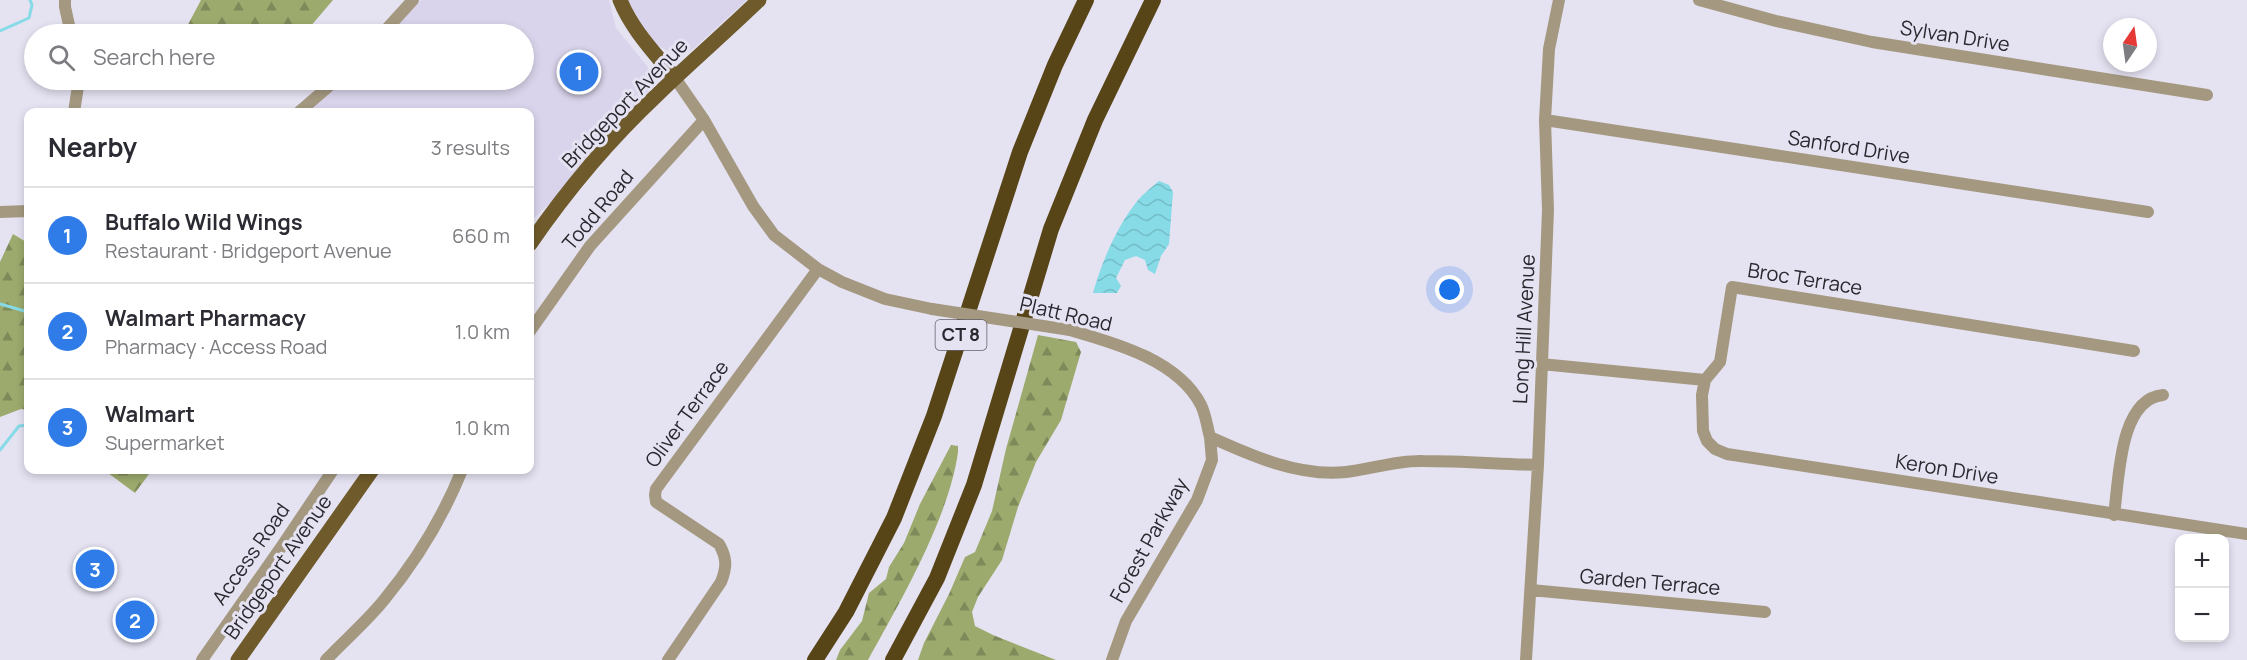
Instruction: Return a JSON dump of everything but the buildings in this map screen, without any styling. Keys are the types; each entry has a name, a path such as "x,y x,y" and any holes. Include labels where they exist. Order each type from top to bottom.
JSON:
{"highway":[{"name":"CT 8","path":"816,660 846,612 894,518 934,416 1020,152 1055,65 1086,0"},
{"name":"CT 8","path":"893,660 937,578 974,485 1051,229 1095,120 1153,0"}],"main road":[{"path":"620,0 625,13 642,38 675,78"},
{"name":"Bridgeport Avenue","path":"534,238 551,213 602,152 675,78 759,0"},
{"name":"Bridgeport Avenue","path":"238,660 369,474"}],"street":[{"path":"65,0 64,7 68,24"},
{"path":"391,24 413,0"},
{"name":"Long Hill Avenue","path":"1526,660 1538,465 1548,210 1545,120 1549,49 1558,0"},
{"name":"Sylvan Drive","path":"1699,0 1776,21 1872,42 2207,95"},
{"name":"Platt Road","path":"675,78 704,120 748,199 774,235 818,270 869,293 932,309 1070,330 1118,346 1157,363 1187,386 1201,405 1210,437"},
{"path":"75,108 77,90"},
{"path":"304,108 325,90"},
{"name":"Todd Road","path":"534,325 590,246 704,120"},
{"name":"Sanford Drive","path":"1545,120 2148,212"},
{"path":"0,212 24,210"},
{"name":"Oliver Terrace","path":"668,660 721,582 726,567 725,554 719,544 656,502 656,489 818,270"},
{"name":"Broc Terrace","path":"1705,380 1720,362 1732,287 2134,351"},
{"path":"1541,364 1705,380"},
{"name":"Keron Drive","path":"1705,380 1702,395 1703,431 1707,441 1715,449 1727,454 2247,534"},
{"path":"2114,515 2126,433 2131,419 2140,406 2155,396 2163,395"},
{"path":"1210,437 1231,447 1293,468 1317,472 1352,471 1422,460 1538,465"},
{"name":"Forest Parkway","path":"1112,660 1126,621 1200,492 1212,460 1210,437"},
{"name":"Access Road","path":"202,660 330,474"},
{"path":"326,660 383,601 413,562 449,501 460,474"},
{"name":"Garden Terrace","path":"1531,590 1765,612"}],"shaded area":[{"path":"421,0 609,0 616,28 647,66 652,84 648,92 605,136 554,199 534,218 534,108 310,108 331,90 534,90 534,24 398,24"},
{"path":"626,0 747,0 694,48 685,54 675,54 658,46 644,31"}],"green space":[{"path":"201,0 333,0 313,24 188,24"},
{"path":"13,234 24,241 24,409 0,417 0,262"},
{"path":"1038,335 1076,342 1081,352 1061,420 1036,462 1018,507 1002,560 978,597 972,612 975,626 1056,660 918,660 965,557 975,552 992,511 1006,449"},
{"path":"951,445 958,446 958,452 945,504 922,559 894,612 868,660 836,660 840,650 862,621 869,593 886,579 889,567 904,543 920,504"},
{"path":"109,474 149,474 135,493"}],"water":[{"path":"1159,181 1169,185 1173,192 1169,244 1161,256 1155,274 1148,270 1145,260 1136,256 1125,260 1116,278 1121,286 1117,293 1093,293 1106,256 1123,221 1145,192"}],"waterway":[{"path":"0,31 29,18 32,5 30,0"},
{"path":"0,304 24,311"},
{"path":"0,450 19,426 24,425"}],"place":[{"name":"Buffalo Wild Wings","path":"579,72"},
{"name":"Walmart","path":"95,569"},
{"name":"Walmart Pharmacy","path":"135,620"}]}
